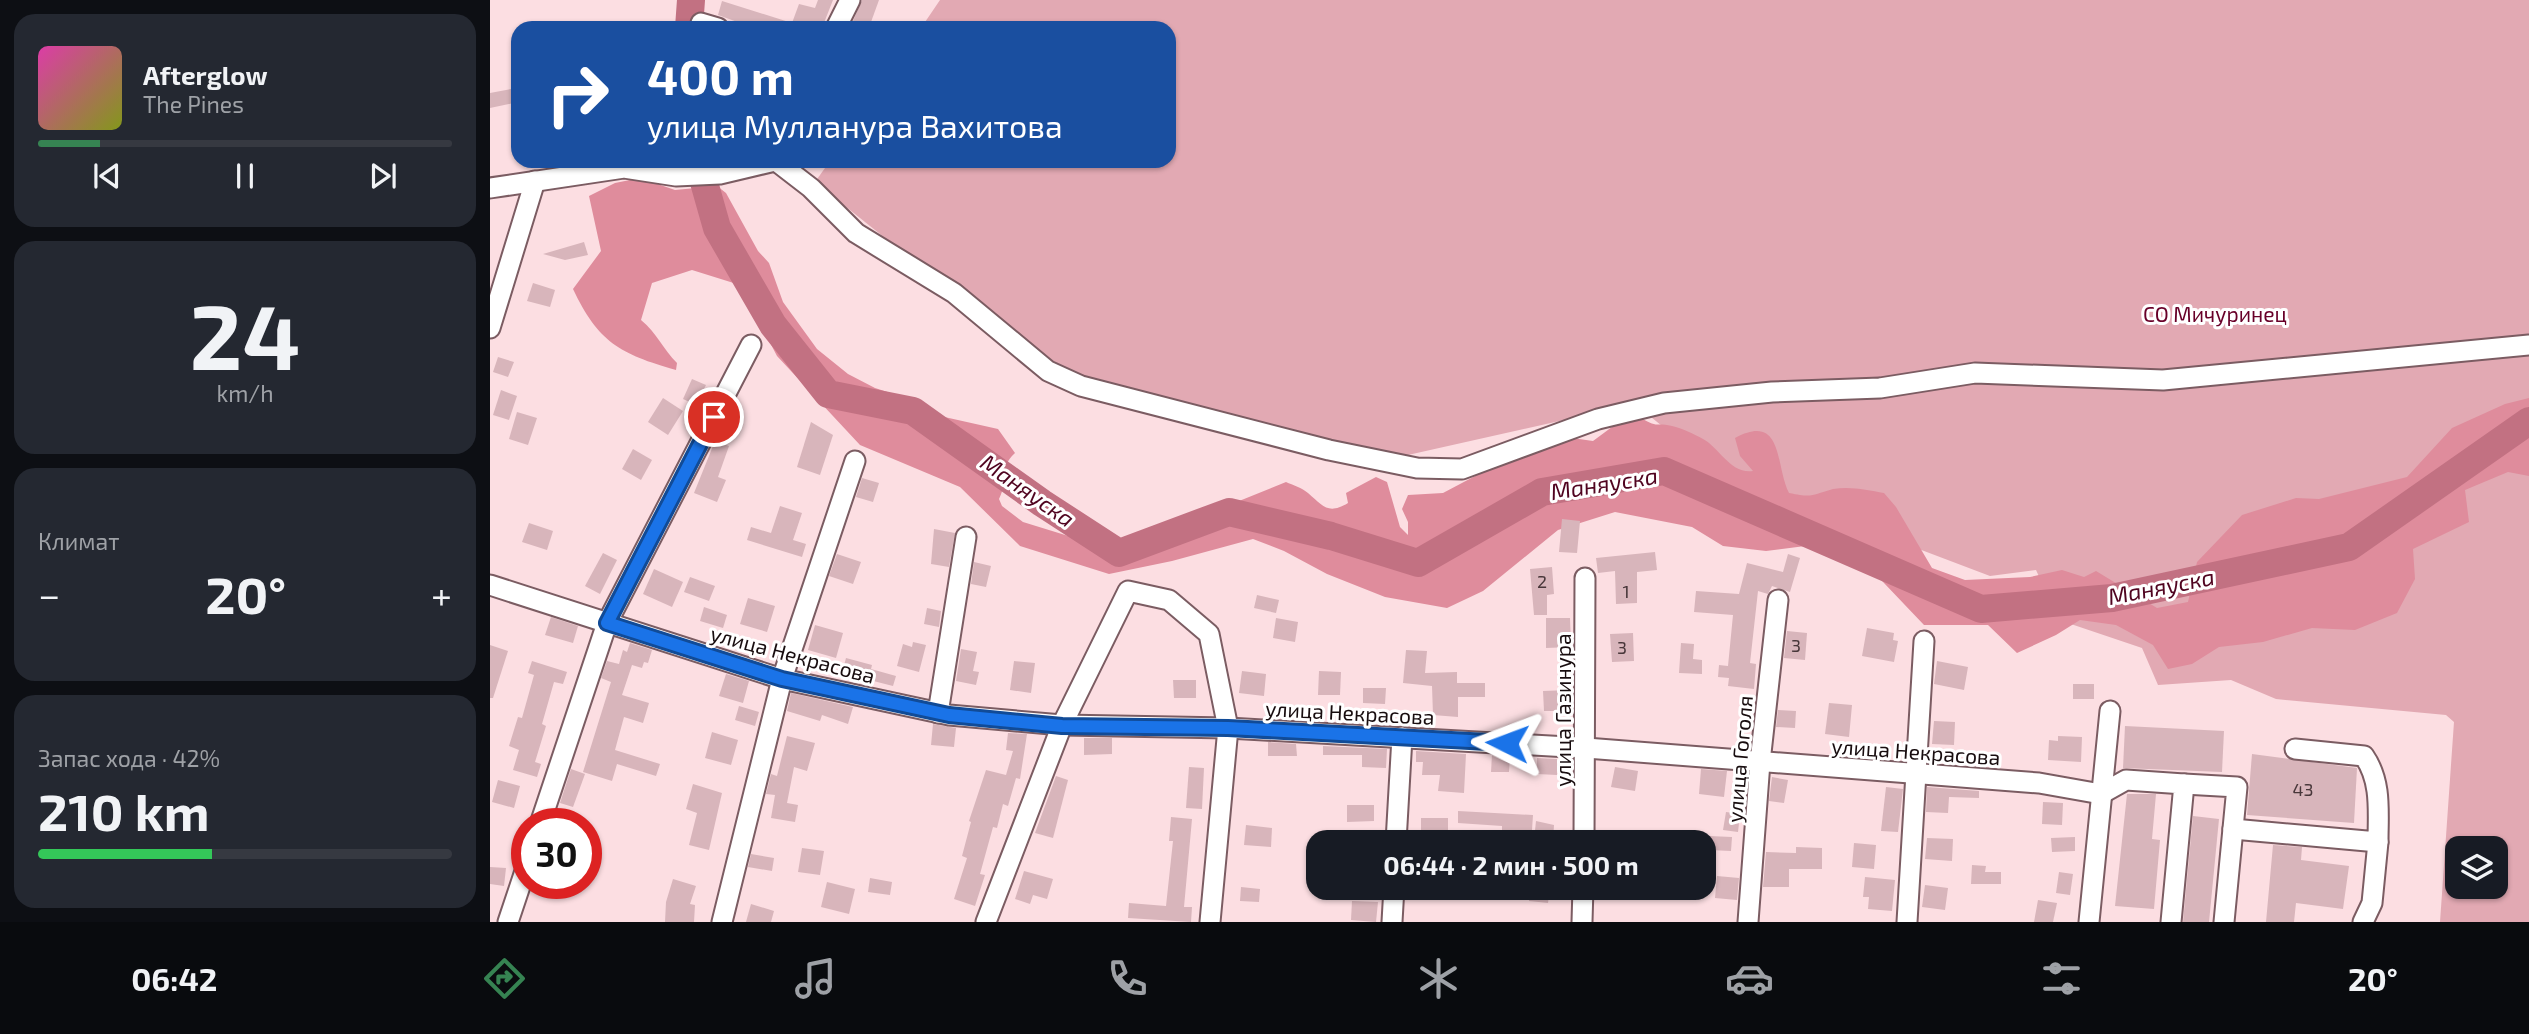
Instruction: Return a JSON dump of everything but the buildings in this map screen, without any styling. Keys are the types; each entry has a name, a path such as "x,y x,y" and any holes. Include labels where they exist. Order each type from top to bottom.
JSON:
{"street":[{"path":"839,21 850,0"},
{"path":"490,188 624,168 676,176 720,174 746,168"},
{"path":"785,168 811,188 856,233 954,293 1048,371 1070,381 1329,450 1417,468 1462,469 1598,419 1664,403 1772,392 1880,388 1975,373 2163,380 2529,345"},
{"path":"490,328 535,181"},
{"path":"545,808 607,623 751,345"},
{"path":"722,922 782,679 855,461"},
{"path":"938,713 966,537"},
{"name":"улица Газинура","path":"1584,830 1585,578"},
{"name":"улица Некрасова","path":"490,585 782,679 938,713 1062,726 1228,728 1586,748 2039,783 2101,794"},
{"path":"986,922 1062,726 1128,591 1169,600 1209,635 1228,728 1210,922"},
{"name":"улица Гоголя","path":"1748,922 1759,762 1778,600"},
{"path":"1907,922 1924,641"},
{"path":"2089,922 2110,711"},
{"path":"1397,830 1402,737"},
{"path":"2295,749 2364,756 2374,770 2378,792 2378,842 2372,903 2363,922"},
{"path":"2101,794 2126,780 2237,787 2224,922"},
{"path":"2171,922 2184,784"},
{"path":"2233,829 2378,842"},
{"path":"508,922 516,899"},
{"path":"1392,922 1393,900"},
{"path":"1582,922 1583,900"}],"green space":[{"name":"СО Мичуринец","path":"940,0 2529,0 2529,922 2440,922 2445,851 2445,899 2508,899 2508,836 2446,836 2454,722 2446,715 2276,699 2231,680 2158,685 2142,648 2059,620 2036,570 1990,576 1721,474 1635,404 1399,457 1063,388 970,306 815,182 825,168 1176,168 1176,21 926,21"}],"shaded area":[{"path":"640,178 675,190 717,186 726,193 758,251 769,263 783,302 817,349 848,374 875,388 906,398 940,416 998,429 1015,453 1006,465 999,499 1002,506 1023,522 1091,543 1122,542 1150,537 1286,482 1306,491 1326,507 1341,507 1348,503 1346,493 1376,477 1387,482 1400,527 1408,535 1408,522 1402,509 1408,495 1443,493 1513,456 1572,438 1593,441 1616,424 1640,417 1654,424 1676,427 1696,435 1709,443 1732,465 1745,471 1753,471 1740,456 1735,438 1751,432 1762,432 1770,437 1775,446 1789,493 1808,496 1846,488 1884,493 1896,507 1932,568 1965,580 2030,577 2062,570 2084,577 2096,571 2157,608 2188,602 2197,562 2242,515 2296,498 2319,499 2407,477 2452,428 2505,404 2529,398 2529,476 2508,472 2465,490 2469,522 2413,549 2415,579 2397,613 2355,630 2312,628 2263,642 2219,647 2192,664 2168,669 2153,645 2116,625 2080,620 2056,635 2017,653 1988,625 1924,625 1844,541 1766,551 1723,546 1692,527 1615,512 1558,530 1483,591 1447,608 1385,597 1327,574 1284,551 1253,539 1172,561 1109,574 1020,546 960,487 860,445 777,356 740,285 692,270 652,283 641,320 677,363 676,370 625,351 602,334 582,307 573,289 601,251 589,196 615,183"}],"waterway":[{"name":"Маняуска","path":"690,21 691,0"},
{"name":"Маняуска","path":"700,168 717,228 773,325 828,394 913,411 1042,503 1119,553 1229,512 1331,536 1418,563 1542,492 1664,471 1981,609 2112,598 2349,547 2529,421"}],"route":[{"path":"714,417 607,623 782,679 949,715 1062,726 1228,728 1507,743"}]}
